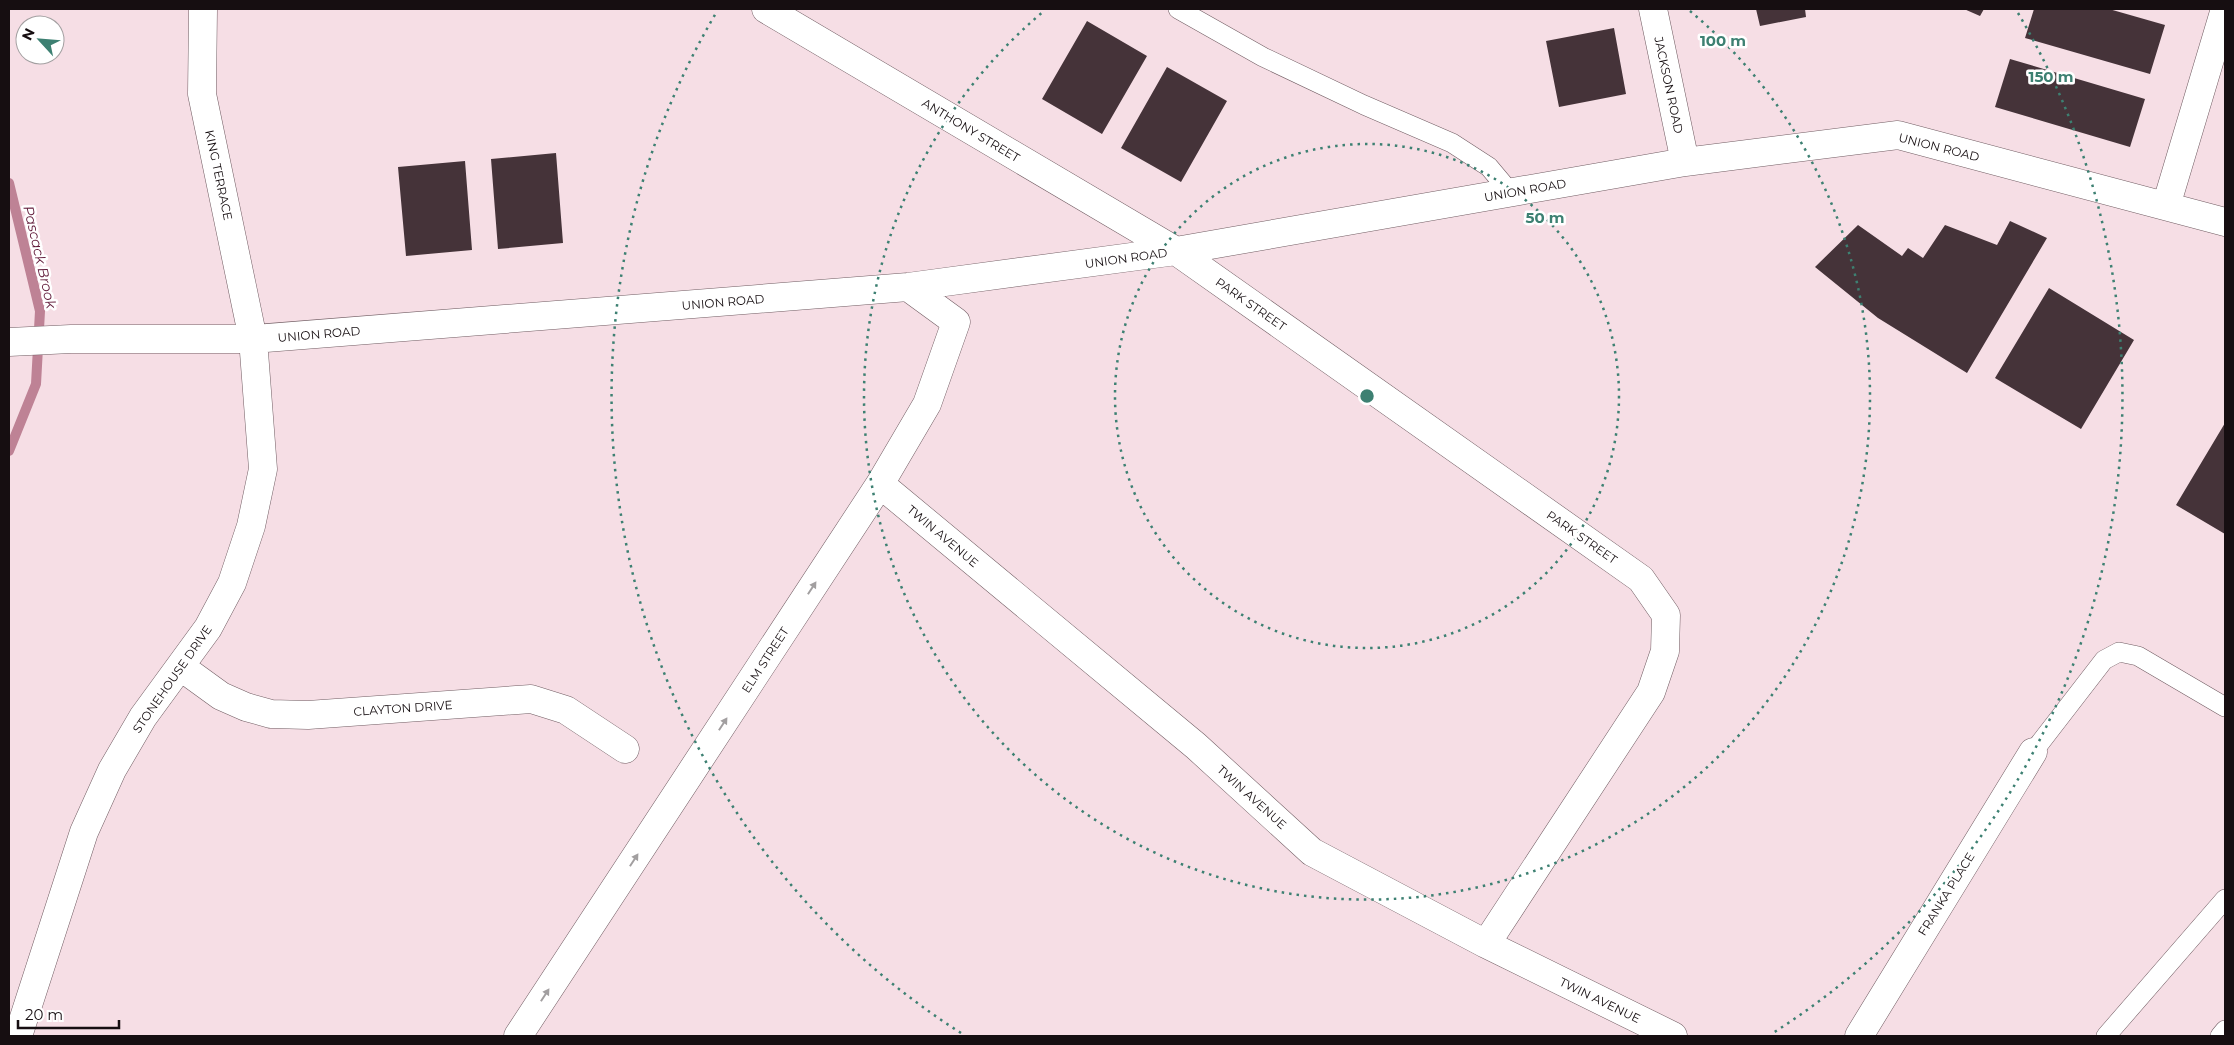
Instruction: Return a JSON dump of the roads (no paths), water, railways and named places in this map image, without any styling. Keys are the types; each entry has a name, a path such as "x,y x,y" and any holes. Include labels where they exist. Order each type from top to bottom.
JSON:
{"street":[{"name":"KING TERRACE","path":"203,9 202,94 253,339"},
{"name":"ANTHONY STREET","path":"766,9 1176,251"},
{"name":"JACKSON ROAD","path":"1653,9 1685,162"},
{"path":"2166,206 2225,9"},
{"name":"UNION ROAD","path":"10,342 253,339 908,287 1176,251 1685,162 1898,135 2225,222"},
{"name":"PARK STREET","path":"1176,251 1642,579 1666,615 1665,651 1651,692 1486,944"},
{"name":"ELM STREET","path":"518,1036 880,484 927,404 956,322 908,287"},
{"name":"STONEHOUSE DRIVE","path":"18,1036 84,832 112,770 143,717 208,628 232,583 251,526 264,469 253,339"},
{"name":"TWIN AVENUE","path":"880,484 1196,746 1312,852 1486,944 1673,1036"},
{"name":"CLAYTON DRIVE","path":"181,667 221,696 246,707 271,714 308,715 531,699 566,710 625,749"},
{"name":"FRANKA PLACE","path":"1858,1036 2033,752"}],"lane":[{"path":"1178,9 1263,57 1364,105 1452,143 1489,167 1510,192"},
{"path":"2033,752 2104,660 2119,652 2138,656 2225,707"},
{"path":"2106,1036 2225,900"},
{"path":"2220,1036 2225,1030"}],"waterway":[{"name":"Pascack Brook","path":"9,183 40,311 36,384 9,451"}]}
